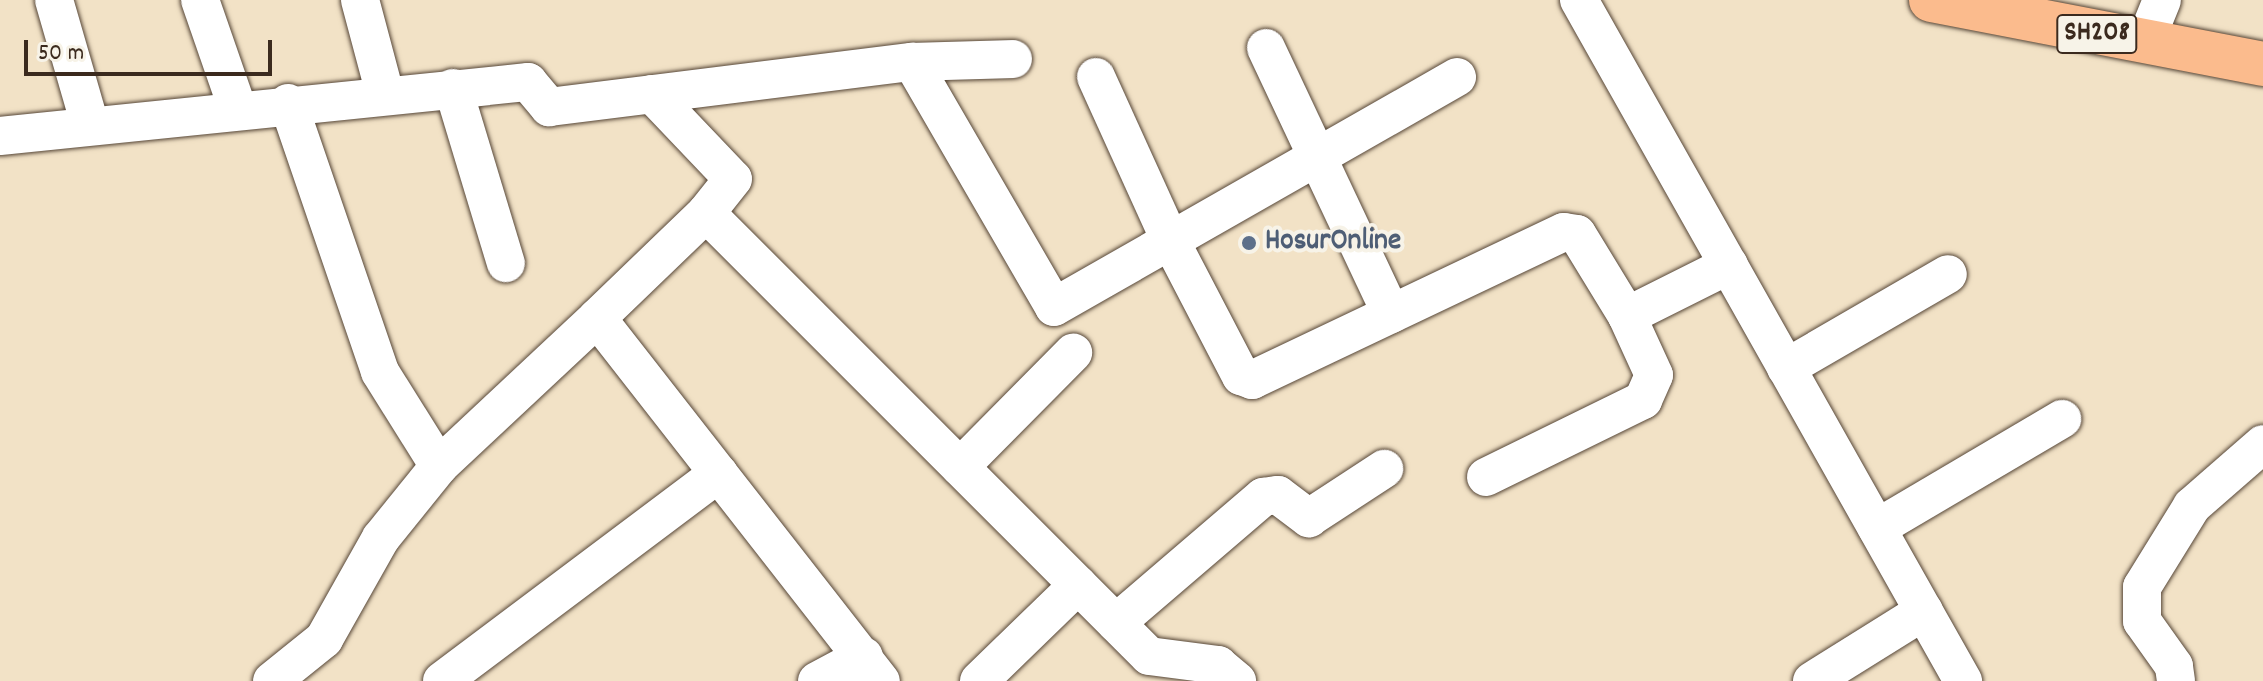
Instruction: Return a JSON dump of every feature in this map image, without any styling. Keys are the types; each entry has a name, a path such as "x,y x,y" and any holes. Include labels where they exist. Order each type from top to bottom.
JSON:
{"main road":[{"name":"SH208","path":"1931,0 1998,8 2145,42 2263,64"}],"street":[{"path":"54,0 89,121"},
{"path":"200,0 237,107"},
{"path":"360,0 385,94"},
{"path":"1579,0 1963,681"},
{"path":"2145,42 2162,0"},
{"path":"1266,48 1391,314"},
{"path":"0,136 89,121 528,82 549,107 912,62 1013,59"},
{"path":"912,62 1054,307 1168,236 1457,77"},
{"path":"1096,77 1168,236 1241,376 1252,380 1571,230 1627,316 1654,375 1643,400 1486,477"},
{"path":"453,88 506,263"},
{"path":"283,678 324,639 381,538 439,466 706,213 733,179 652,94"},
{"path":"288,103 380,372 439,466"},
{"path":"706,213 1149,656 1218,665 1237,681"},
{"path":"1627,316 1729,265"},
{"path":"1786,368 1948,274"},
{"path":"597,318 872,668 817,681"},
{"path":"960,467 1073,353"},
{"path":"1877,528 2062,419"},
{"path":"2176,681 2174,666 2142,621 2142,587 2192,506 2263,444"},
{"path":"1116,623 1263,497 1278,495 1309,518 1384,469"},
{"path":"442,681 719,473"},
{"path":"979,681 1078,585"},
{"path":"1812,681 1924,611"}],"place":[{"name":"HosurOnline","path":"1249,243"}]}
